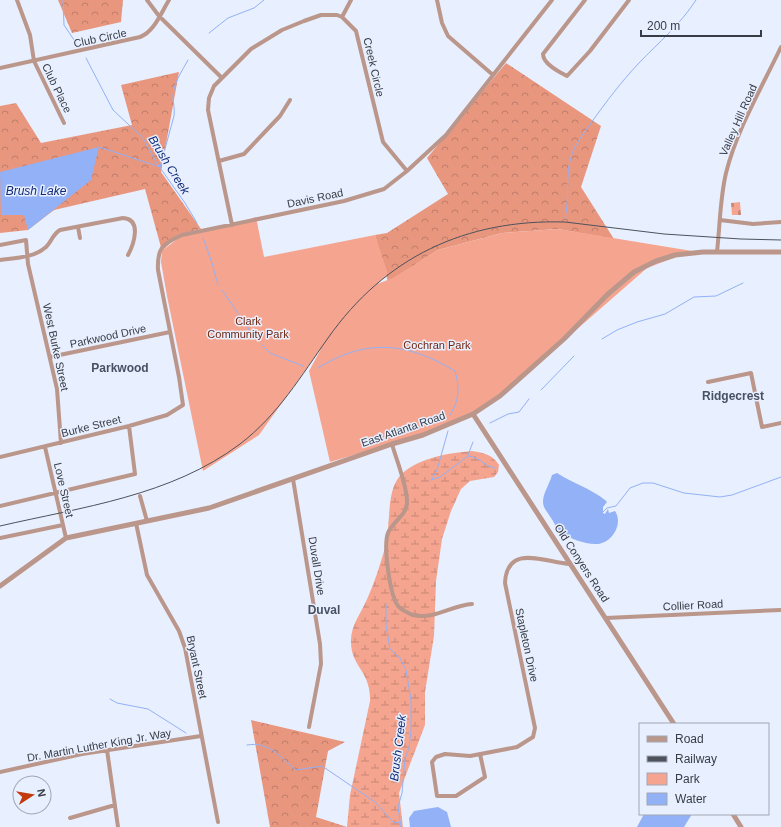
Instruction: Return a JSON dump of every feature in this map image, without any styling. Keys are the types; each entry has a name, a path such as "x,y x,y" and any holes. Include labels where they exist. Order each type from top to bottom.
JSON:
{"street":[{"name":"Club Place","path":"17,0 30,36 34,61 64,123"},
{"path":"147,0 160,16 221,77"},
{"name":"Club Circle","path":"0,68 136,39 146,35 160,16 169,0"},
{"path":"232,225 208,105 211,92 221,77 251,49 282,30 321,16 328,14 342,17 351,0"},
{"path":"437,0 442,23 448,36 493,75"},
{"name":"Davis Road","path":"183,405 158,270 160,249 168,241 182,235 344,201 384,189 407,171 446,135 552,0"},
{"path":"585,0 543,54 543,58 547,63 567,76 590,51 626,1"},
{"name":"Creek Circle","path":"342,17 356,31 360,43 383,142 407,171"},
{"name":"Valley Hill Road","path":"717,252 722,191 730,160 738,136 781,46"},
{"path":"219,161 244,154 280,116 290,100"},
{"path":"0,260 28,256 44,249 56,233 78,226 129,218 133,222 135,237 133,246 128,255"},
{"path":"720,220 753,224 781,222"},
{"path":"78,226 80,238"},
{"name":"West Burke Street","path":"0,245 26,240 28,264 59,402 61,443"},
{"name":"East Atlanta Road","path":"0,586 66,538 209,508 392,444 423,435 473,414 500,396 564,339 608,294 634,272 666,257 697,252 781,252"},
{"name":"Parkwood Drive","path":"50,357 170,332"},
{"path":"708,382 751,373 762,427 781,423"},
{"name":"Burke Street","path":"0,457 129,426 167,415 183,405"},
{"name":"Old Conyers Road","path":"473,414 673,723"},
{"path":"0,506 135,474 129,426"},
{"path":"392,444 406,493 407,504 406,509 391,527 386,541 386,556 393,594 399,607 412,615 430,615 442,613 464,604 472,604"},
{"name":"Love Street","path":"45,447 66,538"},
{"name":"Duvall Drive","path":"293,479 320,644 321,664 309,727"},
{"path":"140,496 147,521"},
{"name":"Bryant Street","path":"136,523 147,575 180,631 186,648 218,822"},
{"path":"0,538 62,525"},
{"name":"Stapleton Drive","path":"480,754 485,777 456,796 437,796 432,760 445,754 470,756 480,754 517,747 533,737 535,728 505,583 506,572 512,562 528,557 570,564"},
{"name":"Collier Road","path":"606,618 781,610"},
{"name":"Dr. Martin Luther King Jr. Way","path":"0,772 108,750 202,736"},
{"path":"108,750 118,827"},
{"path":"70,818 115,805"},
{"path":"734,815 741,827"}],"green space":[{"path":"58,0 123,0 121,22 72,33"},
{"path":"506,63 601,126 581,187 614,239 558,229 502,233 438,250 388,282 375,235 387,233 448,194 427,158"},
{"path":"179,72 161,172 201,229 180,234 162,251 145,189 54,210 28,230 0,233 0,106 16,103 41,143 132,125 121,85"},
{"path":"740,202 741,215 732,215 731,203"},
{"path":"256,217 264,257 375,235 388,274 377,284 393,278 438,250 502,233 558,229 692,251 647,268 504,393 474,416 434,431 330,462 309,371 322,347 259,435 203,471 167,296 161,262 162,251 182,235 232,225"},
{"path":"472,451 484,453 494,458 499,465 498,472 494,477 470,481 461,489 451,511 442,539 436,581 434,636 425,692 425,725 399,793 403,827 347,827 350,795 370,701 367,683 354,658 351,636 354,625 366,603 373,585 385,548 392,492 399,477 414,465 443,455"},
{"path":"251,720 345,742 328,751 316,817 347,827 270,827"}],"water":[{"name":"Brush Lake","path":"99,147 91,180 28,230 24,215 1,215 0,172"},
{"path":"557,473 605,500 607,502 603,507 603,513 605,514 608,509 609,513 615,511 618,522 617,527 611,537 606,541 595,544 581,542 563,534 557,528 543,502 544,495 552,475"},
{"path":"438,807 447,812 451,827 410,827 409,818 414,811"},
{"path":"643,815 691,815 684,827 637,827"}],"waterway":[{"name":"Brush Creek","path":"63,0 64,25 76,43"},
{"path":"209,33 228,18 254,8 264,0"},
{"path":"565,218 569,165 572,153 582,135 620,85 676,25 696,0"},
{"name":"Brush Creek","path":"86,58 113,110 143,138 156,162 197,223"},
{"path":"160,167 174,116 174,87 188,60"},
{"path":"99,147 160,167"},
{"name":"Brush Creek","path":"203,238 218,285"},
{"path":"602,339 617,330 637,322 665,314 694,297 716,296 743,283"},
{"name":"Brush Creek","path":"222,290 255,338"},
{"name":"Brush Creek","path":"261,344 270,353 303,366"},
{"name":"Brush Creek","path":"318,368 336,358 370,348 386,347 403,349 420,354 455,371 458,383 458,394 450,415"},
{"path":"541,390 574,356"},
{"path":"490,423 508,414 519,412 529,399"},
{"name":"Brush Creek","path":"432,479 437,470 448,431"},
{"path":"468,455 473,442"},
{"path":"431,480 440,477 468,456 476,458 488,466 495,468"},
{"path":"603,512 607,508 616,506 630,488 643,483 653,483 684,493 720,497 732,495 781,477"},
{"name":"Brush Creek","path":"386,604 386,625 390,649 400,658 406,670 411,700 411,730 409,748 405,759 402,793 398,807 401,827"},
{"path":"110,699 117,703 148,709 186,733"},
{"path":"247,745 262,745 274,751 296,770 322,766 375,802 394,823 399,822 400,826"}],"railway":[{"path":"0,526 94,505 155,488 185,476 213,462 240,444 266,421 298,381 328,338 350,310 375,285 402,265 431,248 462,236 494,227 529,223 565,222 664,234 781,240"}],"district":[{"name":"Parkwood","path":"120,368"},
{"name":"Ridgecrest","path":"733,396"},
{"name":"Duval","path":"324,610"}],"park label":[{"name":"Clark Community Park","path":"248,327"},
{"name":"Cochran Park","path":"437,345"}]}
